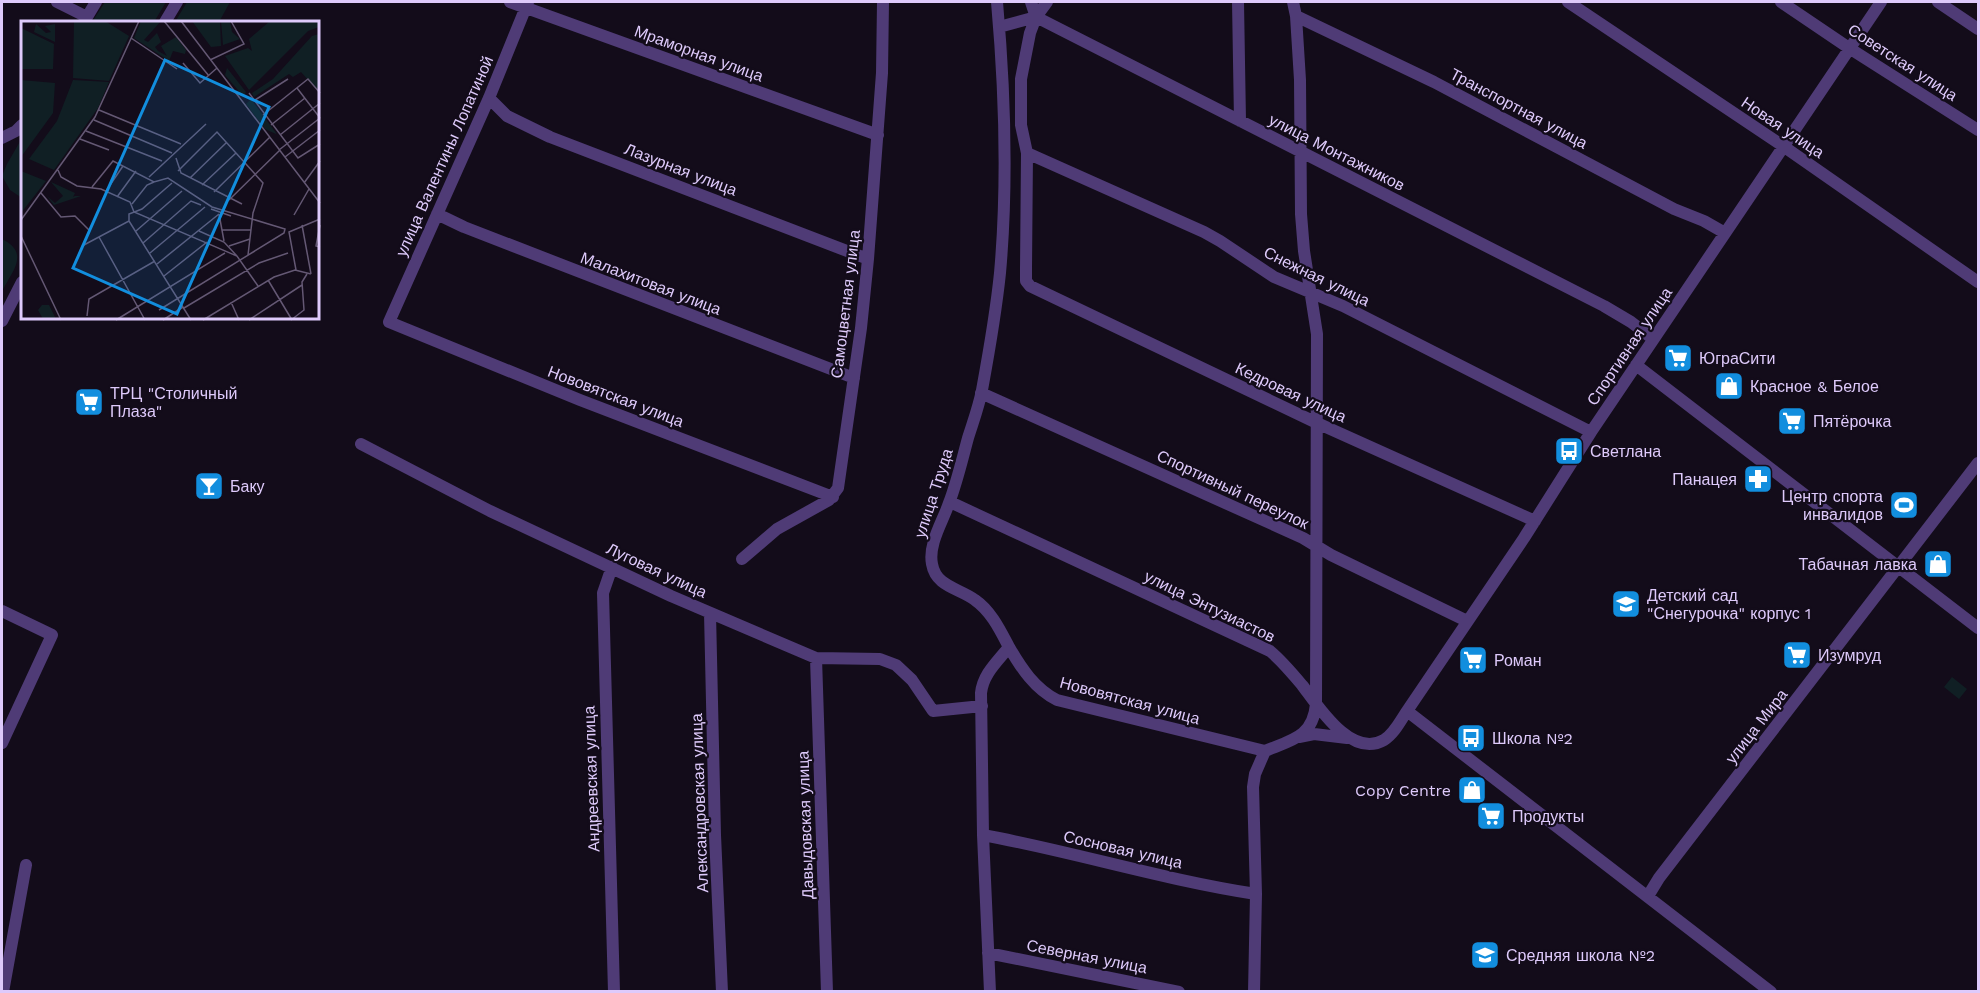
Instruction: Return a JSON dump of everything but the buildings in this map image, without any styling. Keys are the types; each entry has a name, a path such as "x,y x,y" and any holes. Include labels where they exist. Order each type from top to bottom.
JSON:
{"street":[{"path":"57,2 86,20 96,2"},
{"path":"166,21 177,2"},
{"name":"Мраморная улица","path":"510,2 527,5 878,135"},
{"name":"Самоцветная улица","path":"833,497 842,472 868,259 882,72 883,2"},
{"name":"улица Труда","path":"996,2 1005,158 1000,275 981,393 950,502 931,556 934,572 947,586 974,599 985,608 1009,647"},
{"path":"1031,2 1036,17"},
{"path":"1027,153 1021,125 1022,79 1030,33 1036,17 1047,2"},
{"path":"1238,2 1240,121"},
{"path":"1293,2 1296,16 1302,153 1301,214 1309,292 1317,334 1316,704 1310,727 1298,737"},
{"name":"Новая улица","path":"1568,2 1783,146 1978,282"},
{"name":"Советская улица","path":"1780,2 1978,130"},
{"name":"Спортивная улица","path":"1407,711 1535,521 1653,339 1881,2"},
{"path":"1938,2 1978,29"},
{"name":"улица Валентины Лопатиной","path":"389,322 489,98 527,5"},
{"name":"Транспортная улица","path":"1296,16 1434,82 1665,204 1725,233"},
{"path":"999,27 1036,17"},
{"name":"улица Монтажников","path":"1036,17 1604,306 1631,322 1653,339"},
{"name":"Лазурная улица","path":"489,98 507,116 540,132 868,259"},
{"path":"2,138 21,126"},
{"name":"Кедровая улица","path":"1027,153 1026,280 1035,289 1317,423 1535,521"},
{"name":"Снежная улица","path":"1027,153 1204,232 1274,277 1343,306 1591,432"},
{"name":"Малахитовая улица","path":"437,214 464,227 854,378"},
{"path":"2,321 21,284"},
{"name":"Нововятская улица","path":"389,322 568,396 833,497"},
{"path":"1636,365 1978,627"},
{"name":"Спортивный переулок","path":"981,393 1201,491 1467,621"},
{"name":"Луговая улица","path":"361,444 490,511 710,614 816,658 880,659 896,665 912,680 933,711 982,706"},
{"name":"улица Мира","path":"1648,896 1659,878 1978,463"},
{"path":"742,559 784,525 833,497"},
{"name":"улица Энтузиастов","path":"950,502 1270,651 1286,666 1335,727 1354,739"},
{"name":"Андреевская улица","path":"612,567 603,593 614,992"},
{"path":"2,611 52,635 2,742"},
{"name":"Александровская улица","path":"710,614 715,835 722,992"},
{"path":"990,992 983,835 982,686 985,678 1009,647"},
{"name":"Нововятская улица","path":"1009,647 1025,674 1048,696 1057,700 1265,752"},
{"name":"Давыдовская улица","path":"816,658 827,992"},
{"path":"1254,992 1256,894 1253,787 1254,774 1265,752 1298,737 1314,734 1354,739 1371,744 1385,739 1407,711 1771,992"},
{"name":"Сосновая улица","path":"983,835 1031,844 1217,888 1256,894"},
{"path":"3,992 26,866"},
{"name":"Северная улица","path":"988,953 1179,992"}],"shaded area":[{"path":"105,2 166,2 155,21 93,21"},
{"path":"187,2 230,2 220,21 176,21"},
{"path":"21,140 21,197 10,190 2,176"},
{"path":"2,239 15,250 17,262 2,291"},
{"path":"1952,677 1967,689 1959,699 1944,687"}],"place":[{"name":"ЮграСити","path":"1678,358"},
{"name":"Красное & Белое","path":"1729,386"},
{"name":"ТРЦ \"Столичный Плаза\"","path":"89,402"},
{"name":"Пятёрочка","path":"1792,421"},
{"name":"Светлана","path":"1569,451"},
{"name":"Панацея","path":"1758,479"},
{"name":"Баку","path":"209,486"},
{"name":"Центр спорта инвалидов","path":"1904,505"},
{"name":"Табачная лавка","path":"1938,564"},
{"name":"Детский сад \"Снегурочка\" корпус 1","path":"1626,604"},
{"name":"Изумруд","path":"1797,655"},
{"name":"Роман","path":"1473,660"},
{"name":"Школа №2","path":"1471,738"},
{"name":"Copy Centre","path":"1472,790"},
{"name":"Продукты","path":"1491,816"},
{"name":"Средняя школа №2","path":"1485,955"}]}
